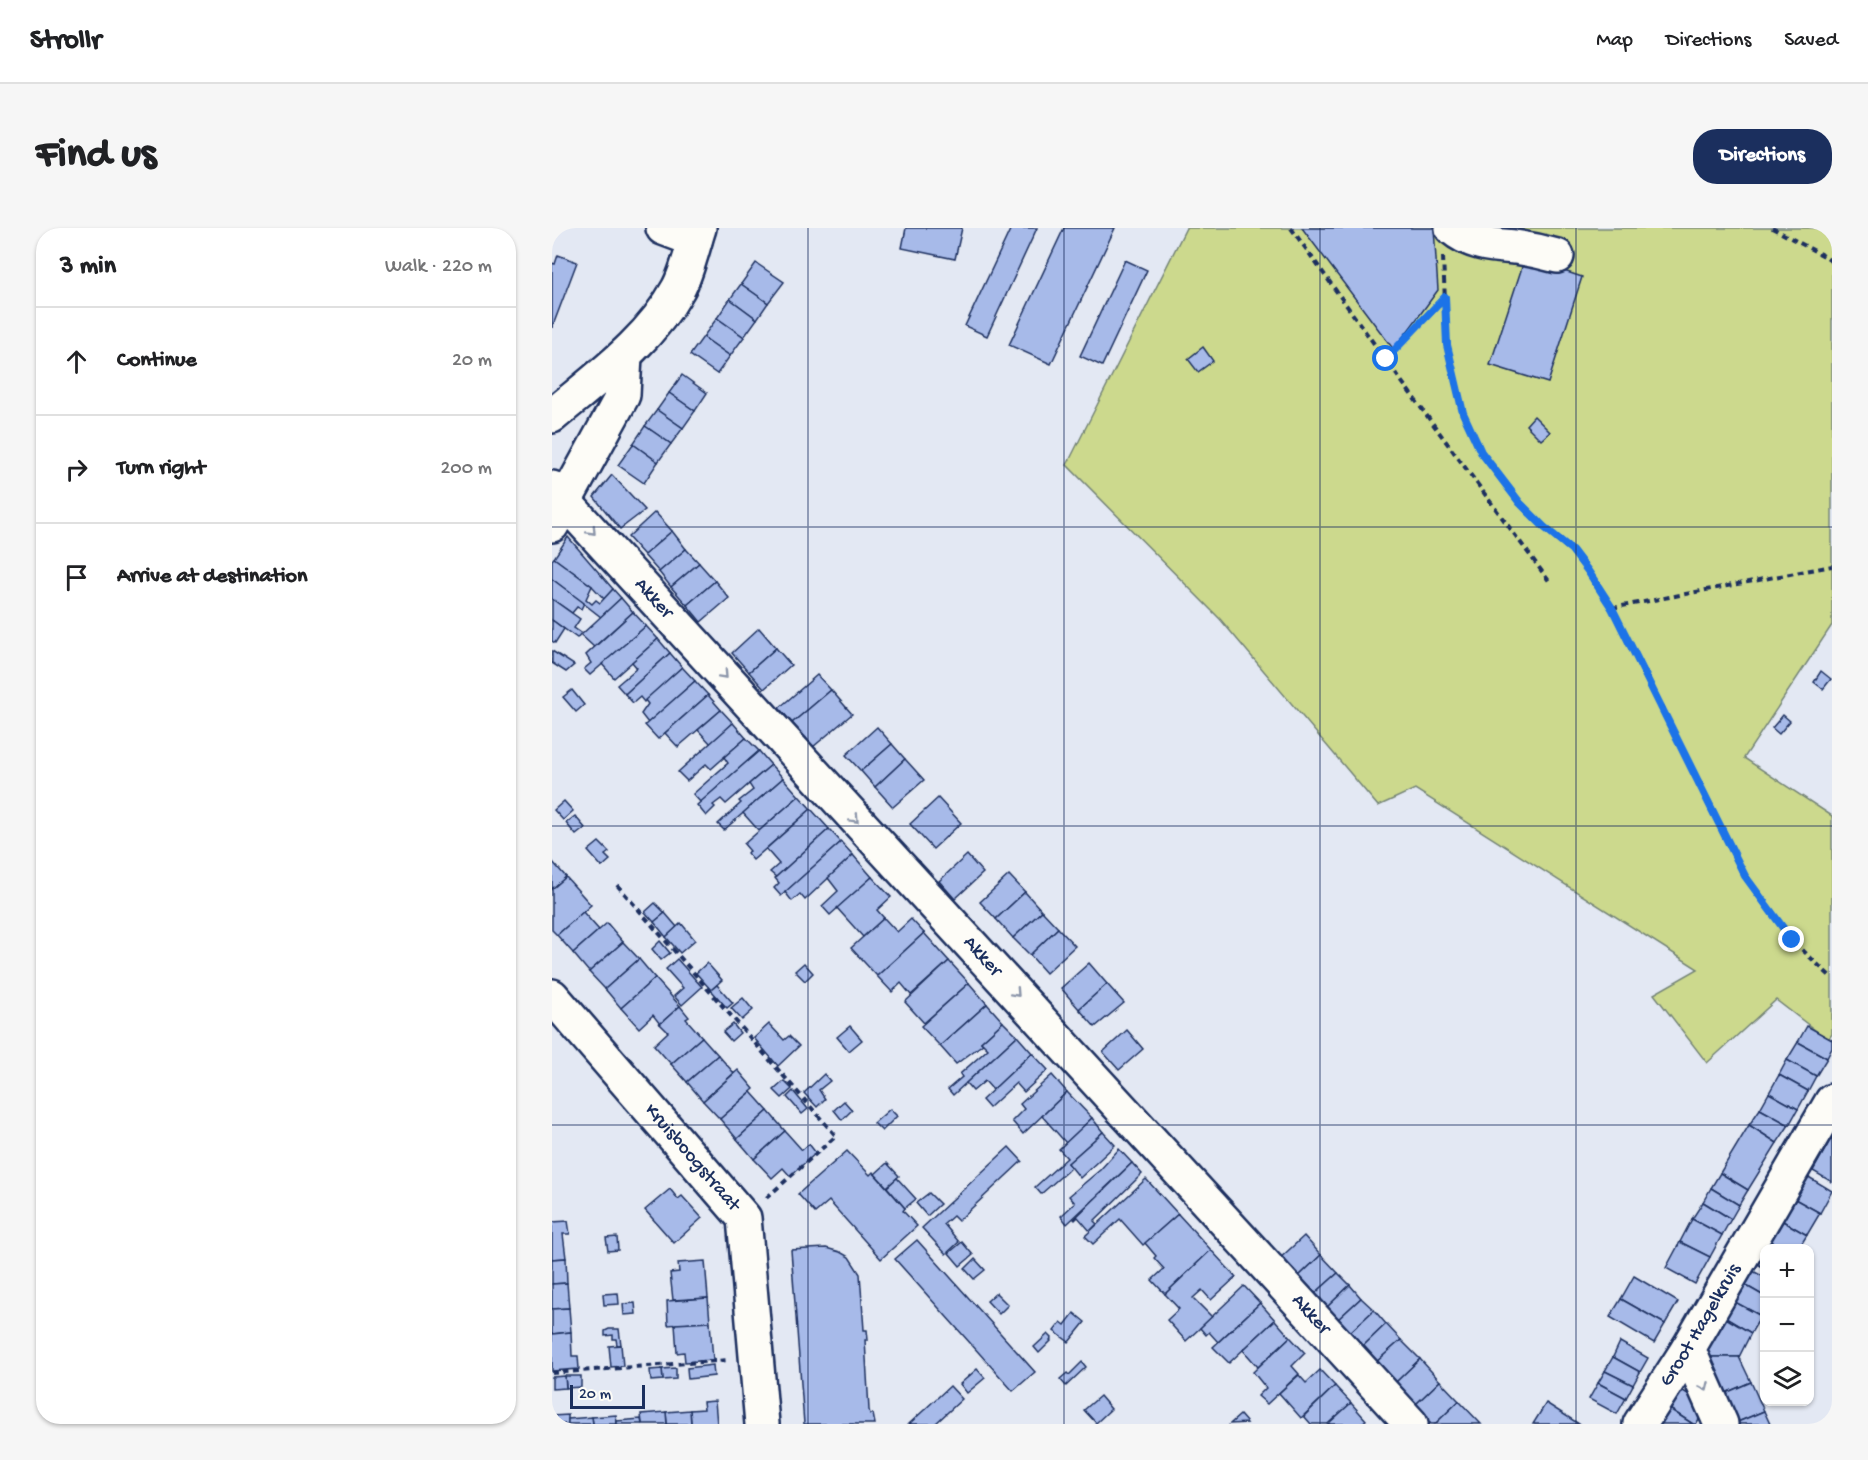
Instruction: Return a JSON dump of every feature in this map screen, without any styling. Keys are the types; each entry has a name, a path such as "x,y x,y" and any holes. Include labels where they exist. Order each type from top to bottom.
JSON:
{"street":[{"path":"552,416 626,355 660,318 680,288 697,234 663,228"},
{"path":"1448,239 1462,237 1476,243 1557,256"},
{"path":"556,505 623,395 626,355"},
{"name":"Akker","path":"556,505 1411,1424"},
{"name":"Kruisboogstraat","path":"552,996 744,1218 762,1424"},
{"name":"Groot Hagelkruis","path":"1640,1424 1688,1349 1832,1101"},
{"path":"1688,1349 1721,1424"}],"path":[{"path":"1291,228 1549,581"},
{"path":"1772,228 1832,262"},
{"path":"1448,239 1445,297 1447,345 1463,413 1481,452 1520,503 1572,550 1588,571 1612,608 1745,876 1792,940 1832,978"},
{"path":"1386,359 1445,297"},
{"path":"1612,608 1832,566"},
{"path":"616,885 836,1136 744,1218"},
{"path":"552,1373 756,1358"}],"green space":[{"path":"1186,228 1818,228 1832,236 1832,625 1744,758 1832,816 1832,1034 1828,1040 1776,1000 1707,1063 1654,994 1698,969 1415,789 1378,806 1220,619 1067,465"}],"building":[{"path":"906,228 962,228 955,259 902,248"},
{"path":"1011,228 1037,228 987,336 965,326"},
{"path":"1064,228 1115,228 1051,364 1009,345"},
{"path":"1302,228 1434,228 1438,290 1394,350"},
{"path":"558,255 577,262 552,328 552,263 555,264"},
{"path":"1525,258 1582,277 1548,383 1490,365"},
{"path":"1125,260 1147,270 1102,366 1080,356"},
{"path":"756,263 784,282 768,303 741,284"},
{"path":"741,284 768,303 757,319 730,299"},
{"path":"730,299 757,319 744,337 717,318"},
{"path":"717,318 744,337 730,356 703,337"},
{"path":"703,337 730,356 717,374 690,355"},
{"path":"1203,347 1213,361 1198,372 1188,359"},
{"path":"682,375 707,393 695,411 669,393"},
{"path":"669,393 695,411 683,428 657,410"},
{"path":"657,410 683,428 671,444 645,426"},
{"path":"1534,416 1550,432 1541,440 1526,425"},
{"path":"645,426 671,444 658,462 633,444"},
{"path":"633,444 658,462 644,483 618,465"},
{"path":"612,475 645,510 620,529 594,497"},
{"path":"655,512 672,531 644,555 628,537"},
{"path":"672,531 686,549 659,572 644,555"},
{"path":"568,537 613,589 604,599 592,586 554,558"},
{"path":"686,549 699,563 671,587 659,572"},
{"path":"554,558 592,586 586,599 592,604 596,600 600,603 613,589 621,598 601,617 552,579 552,560"},
{"path":"699,563 715,581 687,605 671,587"},
{"path":"552,579 584,603 581,609 577,607 572,613 552,599"},
{"path":"715,581 729,598 701,622 687,605"},
{"path":"621,598 633,612 594,647 581,635"},
{"path":"552,599 580,619 574,628 581,633 577,638 552,620"},
{"path":"633,612 646,626 590,675 584,669 591,663 586,655"},
{"path":"552,620 564,629 555,643 552,641"},
{"path":"646,626 658,639 614,678 602,664"},
{"path":"759,628 776,648 749,672 732,653"},
{"path":"658,639 670,653 625,694 617,685 637,668 632,662"},
{"path":"776,648 791,665 764,689 749,672"},
{"path":"552,651 574,665 566,672 552,663"},
{"path":"670,653 682,667 644,702 640,697 633,703 625,694"},
{"path":"682,667 695,681 648,723 641,714 648,704 645,700"},
{"path":"1821,671 1831,679 1823,689 1814,682"},
{"path":"817,675 831,690 792,723 779,708"},
{"path":"695,681 708,695 658,739 645,725"},
{"path":"572,690 584,705 576,712 563,697"},
{"path":"831,690 852,714 813,747 792,723"},
{"path":"708,695 721,710 678,747 665,733"},
{"path":"721,710 733,723 711,744 698,730"},
{"path":"1783,715 1790,721 1779,734 1772,728"},
{"path":"733,723 746,738 711,769 706,764 687,781 678,772"},
{"path":"877,727 892,744 861,771 846,755"},
{"path":"746,738 759,751 701,803 693,794 728,763 724,757"},
{"path":"892,744 905,759 875,787 861,771"},
{"path":"759,751 771,765 726,804 721,799 713,805 715,807 706,816 697,805"},
{"path":"905,759 924,780 893,807 875,787"},
{"path":"771,765 783,778 724,830 718,824 741,803 739,801 753,790 749,784"},
{"path":"783,778 799,796 759,831 743,813"},
{"path":"799,796 811,809 753,860 744,844"},
{"path":"938,798 961,823 933,849 910,824"},
{"path":"564,801 573,811 563,820 554,810"},
{"path":"811,809 829,829 776,877 770,872 779,864 766,849"},
{"path":"575,816 585,828 576,835 566,823"},
{"path":"829,829 841,842 781,896 774,888 779,883 775,878"},
{"path":"599,842 609,852 605,855 610,860 602,867 588,851"},
{"path":"841,842 853,855 805,900 800,894 792,901 785,892"},
{"path":"853,855 872,877 830,915 822,906 838,891 828,878"},
{"path":"967,855 983,873 955,899 939,881"},
{"path":"552,861 566,877 552,889"},
{"path":"1009,875 1025,892 996,919 980,902"},
{"path":"566,877 591,905 557,935 552,930 552,889"},
{"path":"872,877 891,897 877,910 884,918 863,937 837,908"},
{"path":"1025,892 1042,911 1013,938 996,919"},
{"path":"655,903 665,913 654,922 645,912"},
{"path":"1042,911 1058,928 1030,955 1013,938"},
{"path":"583,912 599,930 573,953 557,935"},
{"path":"665,913 677,927 666,937 654,922"},
{"path":"884,918 897,932 911,919 924,933 877,976 851,948"},
{"path":"607,923 623,942 589,972 573,953"},
{"path":"681,923 695,940 680,953 666,937"},
{"path":"1058,928 1075,946 1046,973 1030,955"},
{"path":"924,933 949,961 911,995 901,983 892,992 877,976"},
{"path":"660,941 670,953 661,960 652,949"},
{"path":"623,942 639,959 605,989 589,972"},
{"path":"639,959 655,978 621,1008 605,989"},
{"path":"677,959 702,987 682,1005 674,996 683,988 666,969"},
{"path":"949,961 969,983 924,1023 905,1002"},
{"path":"707,963 722,980 711,990 696,973"},
{"path":"804,963 813,973 805,981 795,971"},
{"path":"1089,963 1107,984 1079,1009 1061,988"},
{"path":"655,978 680,1006 660,1024 653,1015 639,1028 621,1008"},
{"path":"969,983 987,1004 940,1046 921,1026"},
{"path":"1107,984 1124,1003 1095,1027 1079,1009"},
{"path":"717,985 733,1003 727,1008 711,990"},
{"path":"743,998 753,1010 742,1020 731,1008"},
{"path":"987,1004 1003,1022 981,1042 983,1044 956,1064 940,1046"},
{"path":"680,1006 689,1017 686,1019 702,1037 671,1064 654,1045 668,1032 660,1024"},
{"path":"1003,1022 1017,1036 953,1095 948,1089 962,1077 960,1074 988,1049 981,1042"},
{"path":"733,1024 740,1033 731,1041 723,1032"},
{"path":"769,1024 784,1040 789,1036 799,1046 778,1066 754,1038"},
{"path":"850,1026 862,1040 849,1051 837,1037"},
{"path":"1807,1026 1832,1040 1832,1048 1827,1058 1798,1042"},
{"path":"1127,1030 1143,1049 1119,1070 1103,1052"},
{"path":"1017,1036 1032,1053 993,1090 985,1081 973,1091 966,1083"},
{"path":"702,1037 718,1055 687,1082 671,1064"},
{"path":"1798,1042 1827,1058 1816,1076 1787,1060"},
{"path":"1032,1053 1048,1070 1024,1092 1016,1083 989,1108 982,1100"},
{"path":"718,1055 734,1073 703,1101 687,1082"},
{"path":"1787,1060 1816,1076 1808,1091 1779,1075"},
{"path":"738,1070 754,1089 720,1119 703,1101"},
{"path":"824,1074 830,1081 819,1090 825,1099 817,1107 804,1093"},
{"path":"1052,1075 1067,1092 1023,1134 1012,1121 1024,1109 1020,1104"},
{"path":"1779,1075 1808,1091 1798,1109 1769,1093"},
{"path":"784,1081 792,1089 782,1098 774,1090"},
{"path":"793,1091 808,1109 802,1114 787,1097"},
{"path":"751,1092 768,1111 737,1139 720,1119"},
{"path":"1067,1092 1092,1118 1066,1143 1042,1116"},
{"path":"1769,1093 1798,1109 1789,1125 1760,1109"},
{"path":"844,1101 852,1110 842,1120 834,1110"},
{"path":"890,1109 897,1116 882,1131 874,1123"},
{"path":"1760,1109 1789,1125 1777,1143 1749,1125"},
{"path":"768,1111 785,1131 754,1159 737,1139"},
{"path":"1092,1118 1103,1132 1068,1163 1071,1167 1041,1194 1035,1187 1067,1158 1059,1149"},
{"path":"1749,1125 1777,1143 1748,1190 1720,1173"},
{"path":"785,1131 802,1150 809,1144 816,1153 790,1176 783,1168 772,1178 754,1159"},
{"path":"1103,1132 1115,1145 1080,1178 1068,1163"},
{"path":"1832,1137 1832,1182 1813,1171"},
{"path":"1009,1147 1022,1161 958,1221 953,1216 944,1224 959,1242 946,1254 922,1228"},
{"path":"1119,1149 1132,1163 1067,1224 1061,1216 1075,1203 1069,1196 1100,1170"},
{"path":"847,1151 870,1175 873,1172 905,1208 903,1211 917,1226 881,1259 829,1201 815,1213 798,1194"},
{"path":"887,1163 899,1176 887,1187 875,1174"},
{"path":"1132,1163 1142,1174 1094,1221 1097,1224 1090,1231 1078,1217 1074,1219"},
{"path":"1720,1173 1748,1190 1739,1205 1711,1188"},
{"path":"1807,1176 1832,1191 1820,1213 1793,1198"},
{"path":"897,1178 916,1199 905,1208 887,1187"},
{"path":"1146,1179 1178,1214 1143,1245 1120,1219 1093,1244 1085,1236"},
{"path":"1711,1188 1739,1205 1731,1219 1703,1202"},
{"path":"670,1189 678,1199 682,1196 702,1218 674,1243 645,1210"},
{"path":"929,1193 940,1204 927,1216 916,1203"},
{"path":"1793,1198 1820,1213 1807,1235 1781,1220"},
{"path":"1703,1202 1731,1219 1722,1235 1692,1219"},
{"path":"1178,1214 1211,1250 1165,1294 1152,1280 1164,1269 1145,1243"},
{"path":"1692,1219 1722,1235 1710,1257 1680,1242"},
{"path":"1781,1220 1807,1235 1801,1244 1776,1244 1769,1240"},
{"path":"568,1221 570,1234 563,1234 566,1258 552,1259 552,1222"},
{"path":"1304,1236 1321,1255 1295,1280 1277,1261"},
{"path":"617,1237 618,1250 608,1251 606,1238"},
{"path":"917,1240 1035,1372 1013,1391 895,1259"},
{"path":"962,1242 973,1255 960,1266 949,1253"},
{"path":"1680,1242 1710,1257 1695,1284 1666,1268"},
{"path":"826,1248 849,1257 860,1274 864,1330 867,1330 868,1340 865,1340 869,1410 870,1414 873,1414 875,1424 804,1424 791,1250"},
{"path":"1211,1250 1236,1277 1211,1300 1202,1290 1193,1298 1212,1317 1186,1341 1167,1320 1179,1309 1165,1294"},
{"path":"1321,1255 1338,1273 1311,1297 1295,1280"},
{"path":"566,1258 567,1283 552,1284 552,1259"},
{"path":"975,1259 985,1270 974,1279 965,1269"},
{"path":"705,1261 708,1298 673,1300 670,1273 679,1272 678,1263"},
{"path":"1751,1270 1760,1275 1760,1294 1743,1284"},
{"path":"1338,1273 1350,1285 1324,1310 1311,1297"},
{"path":"1634,1276 1678,1302 1665,1324 1621,1299"},
{"path":"567,1283 569,1308 552,1309 552,1284"},
{"path":"1743,1284 1760,1294 1760,1315 1733,1301"},
{"path":"1350,1285 1361,1298 1335,1322 1324,1310"},
{"path":"1244,1286 1260,1303 1218,1342 1209,1332 1206,1335 1200,1328"},
{"path":"618,1293 619,1304 604,1305 603,1294"},
{"path":"996,1293 1008,1305 999,1314 987,1301"},
{"path":"708,1298 710,1322 668,1325 667,1301"},
{"path":"1361,1298 1374,1310 1347,1335 1335,1322"},
{"path":"1621,1299 1665,1324 1654,1343 1610,1317"},
{"path":"1733,1301 1760,1315 1751,1333 1724,1317"},
{"path":"635,1303 636,1314 624,1315 623,1304"},
{"path":"1260,1303 1275,1320 1229,1363 1213,1347"},
{"path":"569,1308 571,1332 552,1334 552,1309"},
{"path":"1374,1310 1386,1324 1360,1349 1347,1335"},
{"path":"1074,1313 1085,1322 1069,1342 1054,1331 1061,1322 1065,1325"},
{"path":"1724,1317 1751,1333 1739,1357 1704,1357"},
{"path":"1275,1320 1290,1337 1258,1367 1243,1350"},
{"path":"710,1322 713,1360 685,1362 684,1352 677,1353 675,1324"},
{"path":"1386,1324 1401,1340 1374,1364 1360,1349"},
{"path":"619,1329 621,1345 617,1345 613,1335 605,1336 605,1331"},
{"path":"571,1332 572,1356 578,1356 579,1369 552,1371 552,1334"},
{"path":"1048,1334 1052,1338 1051,1341 1039,1353 1034,1347"},
{"path":"1290,1337 1305,1353 1292,1366 1299,1374 1267,1404 1258,1396 1266,1388 1253,1372"},
{"path":"1401,1340 1420,1359 1394,1384 1374,1364"},
{"path":"1620,1342 1648,1358 1640,1372 1613,1357"},
{"path":"621,1345 623,1366 611,1367 609,1346"},
{"path":"1613,1357 1640,1372 1633,1385 1605,1371"},
{"path":"1704,1357 1739,1357 1751,1382 1721,1395"},
{"path":"1420,1359 1440,1381 1414,1406 1394,1384"},
{"path":"1082,1362 1086,1367 1066,1386 1060,1379 1067,1373 1069,1375"},
{"path":"713,1365 714,1376 688,1379 687,1368"},
{"path":"676,1368 676,1379 663,1380 662,1369"},
{"path":"662,1369 663,1380 651,1381 650,1370"},
{"path":"977,1369 985,1378 967,1393 960,1384"},
{"path":"1320,1370 1335,1386 1301,1418 1279,1393 1299,1375 1306,1383"},
{"path":"1605,1371 1633,1385 1626,1398 1598,1383"},
{"path":"565,1376 581,1376 581,1387 566,1388"},
{"path":"565,1376 566,1388 552,1389 552,1377"},
{"path":"1440,1381 1459,1401 1435,1424 1431,1424 1414,1406"},
{"path":"1751,1382 1764,1411 1733,1424 1721,1395"},
{"path":"1598,1383 1626,1398 1617,1414 1589,1399"},
{"path":"950,1386 962,1399 935,1424 909,1424"},
{"path":"1335,1386 1351,1403 1328,1424 1311,1424 1304,1416"},
{"path":"1680,1389 1707,1406 1696,1424 1668,1408"},
{"path":"1100,1396 1111,1409 1096,1423 1084,1410"},
{"path":"715,1401 717,1424 691,1424 690,1410 704,1409 703,1402"},
{"path":"1459,1401 1481,1424 1435,1424"},
{"path":"1351,1403 1366,1420 1361,1424 1328,1424"},
{"path":"1546,1403 1579,1424 1533,1424"},
{"path":"1668,1408 1693,1424 1657,1424"},
{"path":"690,1410 691,1424 667,1424 666,1412"},
{"path":"1764,1411 1770,1424 1733,1424"},
{"path":"666,1412 667,1424 642,1424 641,1414"},
{"path":"568,1415 568,1424 552,1424 552,1416"},
{"path":"616,1415 617,1424 593,1424 592,1417"},
{"path":"1240,1415 1247,1423 1230,1424"},
{"path":"592,1417 593,1424 568,1424 568,1419"},
{"path":"641,1419 642,1424 617,1424 617,1421"}],"route":[{"path":"1386,359 1445,297 1447,345 1463,413 1481,452 1520,503 1572,550 1612,608 1745,876 1792,940"}]}
